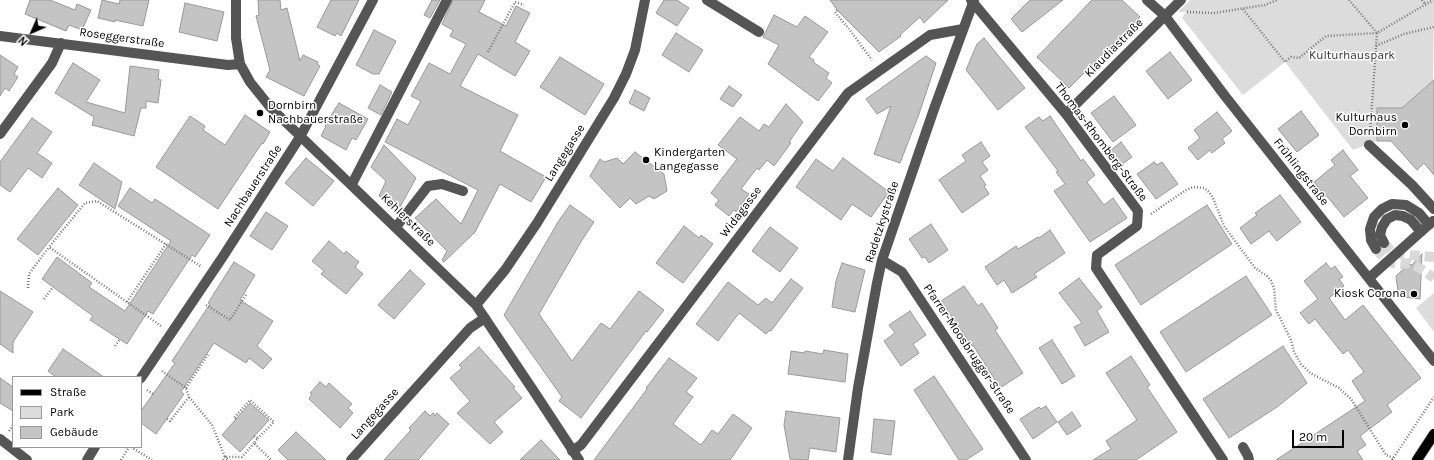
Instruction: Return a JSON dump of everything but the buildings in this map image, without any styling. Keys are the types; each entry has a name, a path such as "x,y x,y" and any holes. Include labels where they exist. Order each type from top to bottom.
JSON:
{"main road":[{"path":"1417,460 1434,434"}],"street":[{"name":"Kehlerstraße","path":"236,0 236,38 240,64 250,82 261,97 300,137 352,184 476,305 578,460"},
{"name":"Nachbauerstraße","path":"142,376 212,273 300,137 373,0"},
{"path":"352,184 447,0"},
{"name":"Langegasse","path":"476,305 505,270 537,223 614,98 626,74 635,50 645,0"},
{"path":"707,0 759,32"},
{"name":"Frühlingstraße","path":"1147,0 1165,16 1233,107 1434,361"},
{"name":"Klaudiastraße","path":"1066,114 1181,0"},
{"name":"Radetzkystraße","path":"848,460 858,388 882,260 973,1"},
{"name":"Thomas-Rhomberg-Straße","path":"973,1 1066,114 1138,211 1137,226 1097,255 1096,268 1223,460"},
{"name":"Widagasse","path":"572,451 581,445 848,93 930,34 963,29"},
{"name":"Roseggerstraße","path":"0,36 228,65 240,64"},
{"path":"0,134 52,63 61,43"},
{"path":"1369,145 1412,185 1434,209"},
{"path":"396,227 428,186 442,184 463,191"},
{"path":"1369,278 1421,232 1432,222 1406,205 1392,204 1382,209 1374,218 1370,229 1371,240 1380,246 1382,227 1387,219 1396,215 1403,216 1411,220 1421,232"},
{"name":"Pfarrer-Moosbrugger-Straße","path":"882,260 902,272 1026,460"},
{"name":"Langegasse","path":"351,460 470,328 485,318"},
{"path":"0,439 27,460"},
{"path":"1243,447 1248,456 1248,460"},
{"path":"87,460 94,448"}],"path":[{"path":"1165,16 1178,12 1214,14 1265,5 1277,0"},
{"path":"1349,0 1377,33 1369,145"},
{"path":"1422,0 1426,5"},
{"path":"1243,9 1285,62 1291,57 1299,58 1326,36 1377,33 1433,0"},
{"path":"488,52 515,2 524,5"},
{"path":"837,10 835,12 880,70"},
{"path":"1376,46 1404,34 1434,27"},
{"path":"1137,218 1148,216 1186,190 1194,187 1204,188 1209,192 1213,198 1224,226 1244,251 1255,268 1267,276 1271,281 1274,288 1276,310 1291,340 1294,352 1301,364 1310,373 1339,388 1351,399 1386,455 1393,459 1434,397"},
{"path":"28,288 29,274 49,247 85,204 97,201 212,273"},
{"path":"127,302 166,244"},
{"path":"49,247 171,333"},
{"path":"44,299 53,287"},
{"path":"195,298 230,320 247,293"},
{"path":"114,346 120,339"},
{"path":"186,388 209,353"},
{"path":"151,363 186,388 189,397 212,425 224,459"},
{"path":"167,419 170,422 189,397"},
{"path":"224,459 242,457 274,422 250,400 234,418 236,419"},
{"path":"254,436 258,438"},
{"path":"254,443 271,460"},
{"path":"121,460 129,448"},
{"path":"132,448 152,460"},
{"path":"224,459 228,460"}],"green space":[{"name":"Kulturhauspark","path":"1190,0 1434,0 1433,81 1402,108 1377,108 1377,141 1353,150 1285,62 1243,95 1182,18 1186,12 1178,12"},
{"path":"1434,293 1434,332 1416,308"}],"tunnel":[{"path":"1384,243 1392,252 1405,255 1434,257"},
{"path":"1376,249 1386,260 1392,263 1409,263 1418,267 1434,278"}],"place":[{"name":"Dornbirn Nachbauerstraße","path":"260,113"},
{"name":"Kulturhaus Dornbirn","path":"1405,125"},
{"name":"Kindergarten Langegasse","path":"646,160"},
{"name":"Kiosk Corona","path":"1414,294"}]}
